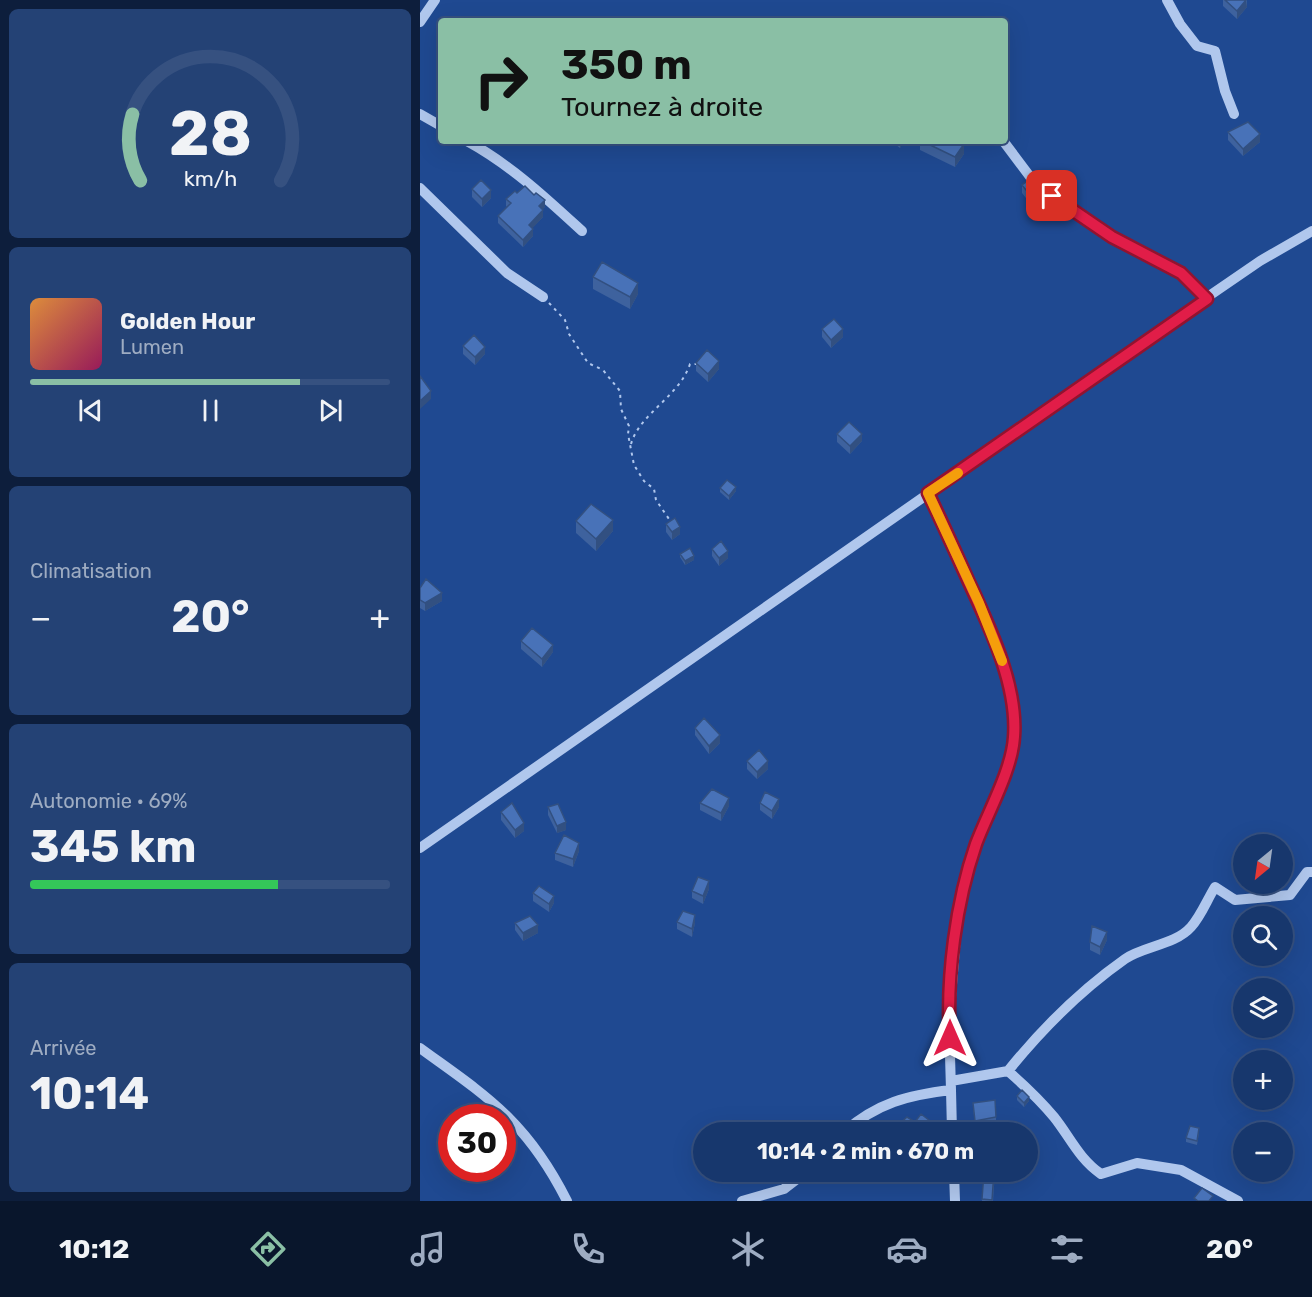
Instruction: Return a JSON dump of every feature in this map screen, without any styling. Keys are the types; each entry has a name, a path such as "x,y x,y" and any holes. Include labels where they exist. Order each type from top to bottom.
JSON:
{"street":[{"path":"420,22 435,0"},
{"path":"1167,0 1180,24 1197,46 1215,51 1225,91 1234,114"},
{"path":"420,114 438,124"},
{"path":"473,144 493,155 525,179 582,231"},
{"path":"1006,144 1037,186 1112,237 1181,273 1207,299"},
{"path":"420,188 507,273 543,297"},
{"path":"420,848 554,757 1260,261 1312,231"},
{"path":"928,493 998,648 1013,709 1014,728 1009,763 975,847 959,915 953,957 949,1021 952,1122"},
{"path":"855,1122 888,1103 1008,1071 1035,1039 1095,982 1127,958 1179,936 1191,927 1215,887 1235,900 1290,896 1307,872 1312,872"},
{"path":"420,1048 481,1093 509,1117 528,1140 559,1185 567,1201"},
{"path":"1008,1071 1055,1118 1090,1167 1101,1174 1137,1163 1181,1170 1238,1201"},
{"path":"742,1201 784,1189 793,1182"},
{"path":"954,1182 955,1201"}],"path":[{"path":"543,297 565,320 569,334 588,363 603,370 620,392 621,409 629,426 634,465 644,481 654,489 656,500 674,526"},
{"path":"630,447 635,432 671,394 687,372 690,363 701,364"}],"building":[{"path":"1225,0 1246,0 1237,11"},
{"path":"1248,122 1260,134 1243,149 1228,132"},
{"path":"928,144 964,144 955,157"},
{"path":"481,180 491,190 482,199 472,189"},
{"path":"1029,180 1042,192 1033,199 1022,185"},
{"path":"525,186 534,195 536,193 545,200 539,206 543,210 529,225 533,229 523,240 498,216 511,203 506,199"},
{"path":"602,262 638,283 630,297 593,277"},
{"path":"834,319 843,329 831,340 822,329"},
{"path":"474,335 485,347 475,357 463,346"},
{"path":"707,350 719,361 708,374 696,363"},
{"path":"420,376 431,391 420,401"},
{"path":"849,422 862,434 850,446 837,434"},
{"path":"727,480 736,487 729,496 720,488"},
{"path":"591,504 613,520 596,539 576,521"},
{"path":"675,518 680,527 672,532 666,524"},
{"path":"721,541 728,551 719,558 712,549"},
{"path":"690,548 694,556 685,561 680,554"},
{"path":"426,579 442,593 425,603 420,600 420,588"},
{"path":"532,628 553,645 542,659 521,641"},
{"path":"704,718 720,735 709,746 695,728"},
{"path":"759,750 768,761 757,772 747,761"},
{"path":"712,789 729,798 721,813 700,803"},
{"path":"765,792 779,799 772,811 760,803"},
{"path":"512,803 524,823 515,830 501,812"},
{"path":"558,804 566,822 557,826 548,807"},
{"path":"564,835 579,843 573,859 555,853"},
{"path":"698,877 709,881 703,896 692,891"},
{"path":"539,886 554,896 549,904 533,893"},
{"path":"683,911 695,915 692,929 677,922"},
{"path":"530,916 538,925 523,933 515,923"},
{"path":"1092,926 1107,932 1100,947 1090,942"},
{"path":"1022,1090 1029,1097 1024,1103 1017,1096"},
{"path":"995,1100 996,1117 975,1121 973,1103"},
{"path":"921,1114 931,1122 915,1122"},
{"path":"907,1117 915,1122 902,1122"},
{"path":"1190,1126 1199,1128 1197,1141 1186,1138"},
{"path":"983,1182 993,1182 992,1200 982,1199"},
{"path":"1202,1188 1213,1196 1209,1201 1198,1201 1194,1198"}],"slow traffic":[{"path":"958,473 928,493 979,603 1002,661"}],"route":[{"path":"950,1038 949,1021 957,924 975,847 1009,763 1014,737 1013,709 998,648 928,493 1207,299 1181,273 1112,237 1052,196"}]}
